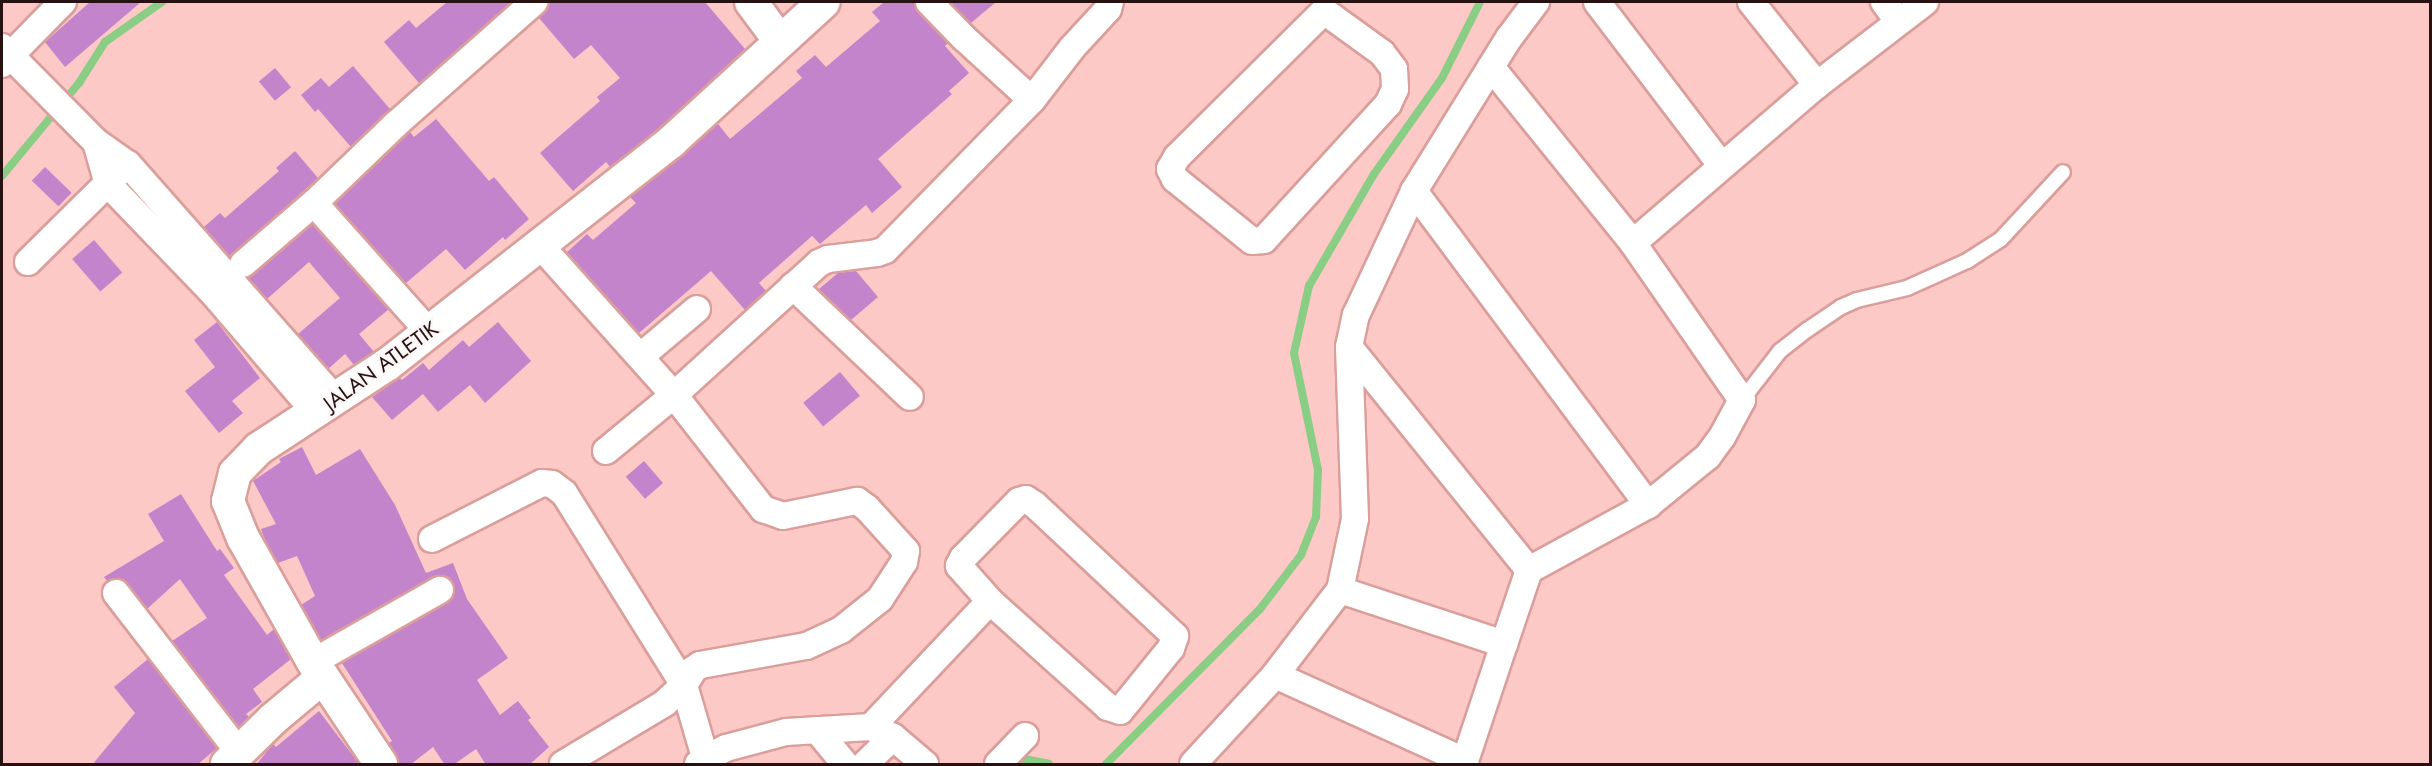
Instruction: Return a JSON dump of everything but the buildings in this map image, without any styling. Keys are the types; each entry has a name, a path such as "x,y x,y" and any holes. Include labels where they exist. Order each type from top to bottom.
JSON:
{"street":[{"path":"63,2 4,56 68,111 96,142 128,164 326,406"},
{"path":"243,264 314,203 395,126 534,2"},
{"path":"751,2 780,41"},
{"name":"JALAN ATLETIK","path":"381,765 318,669 243,538 228,501 235,473 258,449 326,406 429,332 538,243 671,142 824,2"},
{"path":"929,2 964,38 1032,100"},
{"path":"606,451 674,394 793,286 828,259 885,250 1032,100 1072,48 1108,9 1110,2"},
{"path":"1193,765 1275,675 1340,590 1355,519 1349,347 1356,315 1414,191 1491,67 1536,2"},
{"path":"1598,2 1722,166"},
{"path":"1751,2 1817,84"},
{"path":"1634,243 1817,84 1891,11 1925,2"},
{"path":"1316,8 1382,53 1394,69 1395,89 1388,104 1264,240 1252,241 1175,179 1170,169 1177,157 1316,8"},
{"path":"1275,675 1464,763 1529,570 1648,505 1708,456 1722,437 1742,400 1634,243 1491,67"},
{"path":"96,142 108,184 326,406"},
{"path":"28,262 128,164"},
{"path":"1414,191 1648,505"},
{"path":"314,203 429,332"},
{"path":"538,243 674,394 763,509 783,516 857,501 903,547 906,558 880,599 841,630 806,646 706,662 694,669 684,685 665,703 563,765"},
{"path":"793,286 910,397"},
{"path":"641,356 697,309"},
{"path":"1349,347 1529,570"},
{"path":"432,539 542,483 552,484 564,493 684,685 703,763 726,748 786,732 817,730 882,732 925,765"},
{"path":"1026,500 1035,505 1172,633 1175,640 1123,708 1116,711 1108,707 990,601 961,570 959,564 1019,501 1026,500"},
{"path":"116,593 233,758 273,719 318,669 440,590"},
{"path":"1340,590 1504,644"},
{"path":"865,765 882,732 990,601"},
{"path":"817,730 845,765"},
{"path":"998,765 1025,736"}],"lane":[{"path":"1742,400 1780,351 1808,330 1841,307 1857,300 1907,288 1975,255 2001,239 2063,172"}],"waterway":[{"path":"2,176 79,83 105,42 162,2"},
{"path":"1106,764 1260,609 1301,555 1316,517 1318,470 1294,353 1309,286 1374,174 1442,78 1480,2"},
{"path":"1016,764 1024,759 1049,764"}]}
